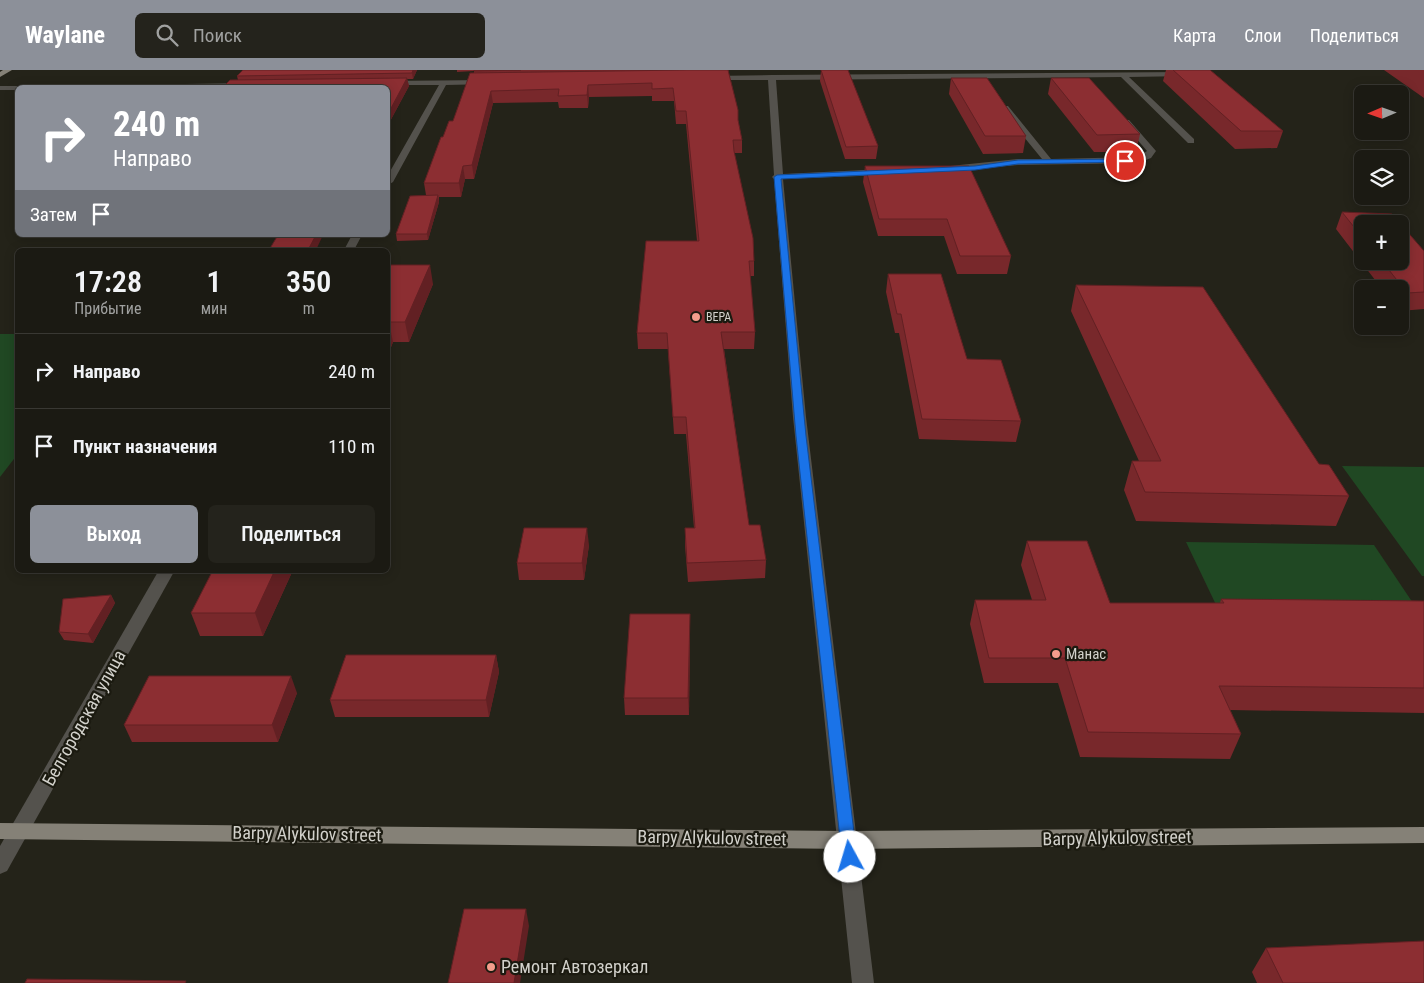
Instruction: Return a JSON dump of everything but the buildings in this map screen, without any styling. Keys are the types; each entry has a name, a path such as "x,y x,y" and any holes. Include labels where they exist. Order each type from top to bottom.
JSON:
{"main road":[{"path":"0,75 8,70"},
{"name":"Barpy Alykulov street","path":"0,831 848,840 1424,835"}],"street":[{"path":"702,78 980,76 1083,78 1189,74"},
{"path":"1124,75 1191,141"},
{"path":"980,76 986,84"},
{"path":"772,77 777,177 804,462 863,983"},
{"path":"390,178 444,82"},
{"path":"376,83 494,82"},
{"path":"0,88 15,88"},
{"path":"998,99 1048,161"},
{"path":"936,170 975,168 1018,162 1138,160 1148,156 1152,150 1120,116"},
{"path":"777,177 897,172"},
{"name":"Белгородская улица","path":"0,865 165,573"}],"green space":[{"path":"0,334 15,334 15,458 0,477"},
{"path":"1342,466 1424,467 1424,576 1422,576"},
{"path":"1186,542 1374,545 1421,615 1219,611"}],"place":[{"name":"ВЕРА","path":"696,317"},
{"name":"Манас","path":"1056,654"},
{"name":"Ремонт Автозеркал","path":"491,967"}],"route":[{"path":"850,857 801,436 777,177 975,168 1018,162 1125,161"}]}
